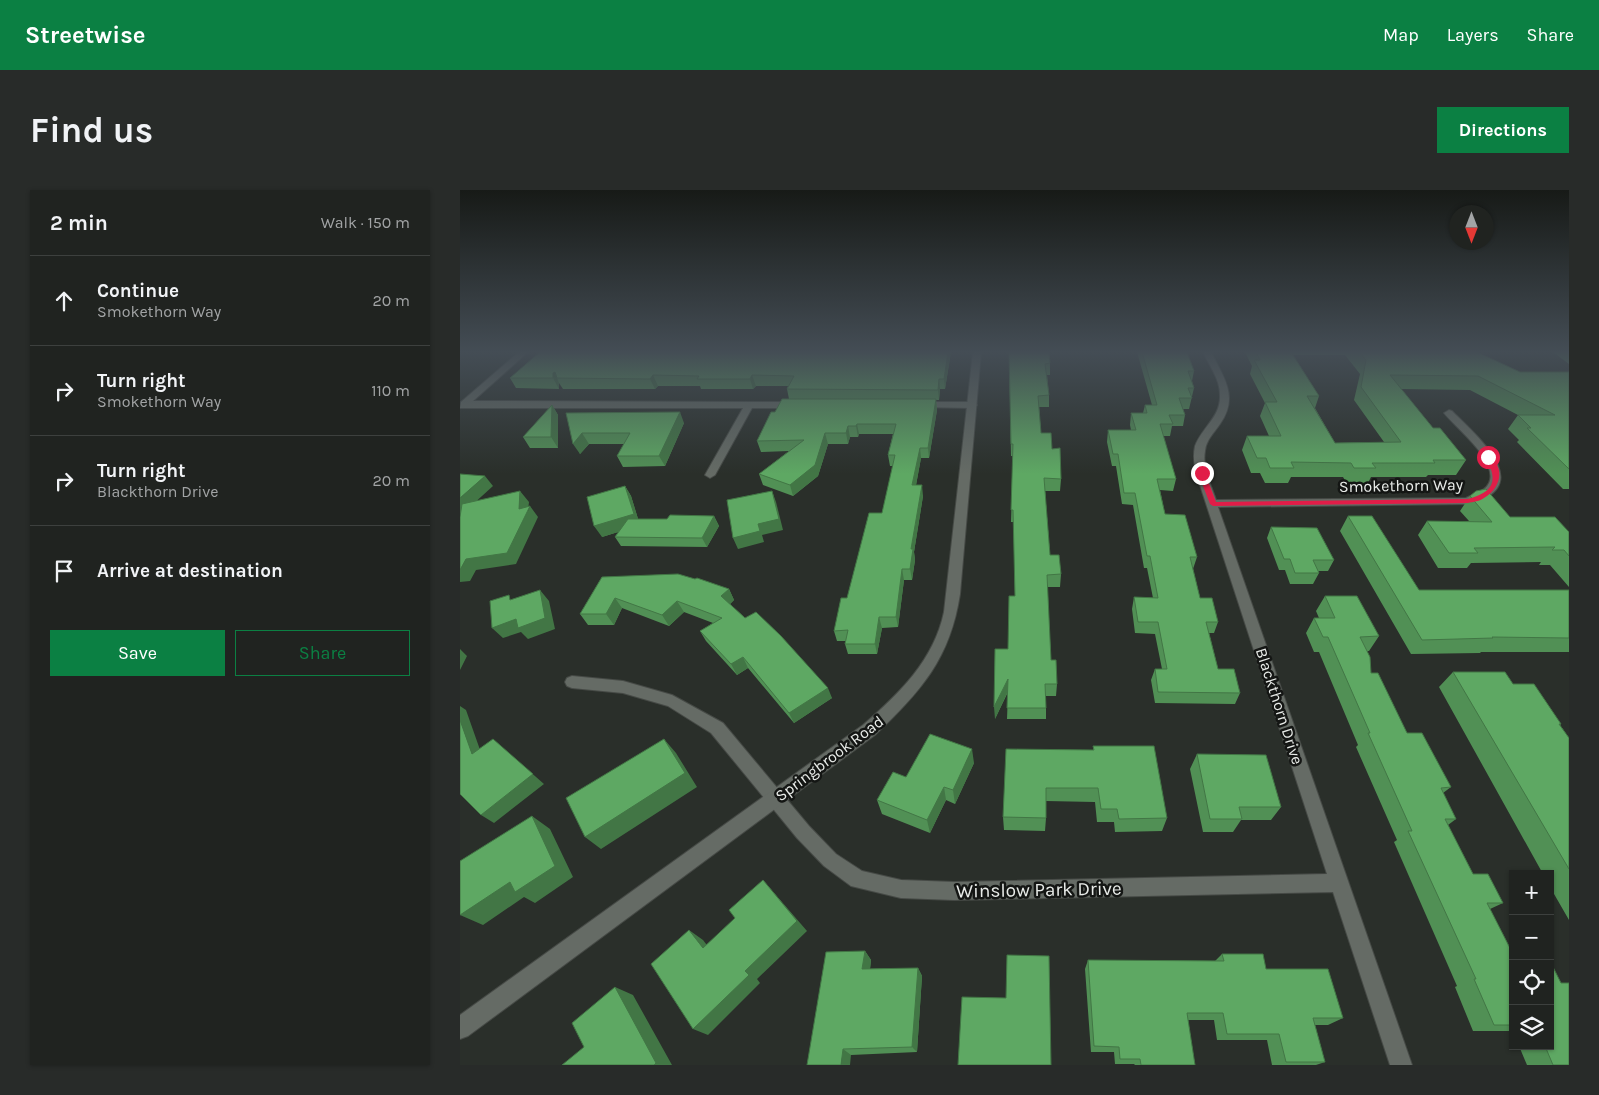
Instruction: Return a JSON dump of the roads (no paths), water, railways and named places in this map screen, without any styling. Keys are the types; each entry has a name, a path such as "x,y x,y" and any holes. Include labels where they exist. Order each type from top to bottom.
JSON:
{"street":[{"path":"462,406 477,393"},
{"name":"Springbrook Road","path":"460,1028 869,730 908,695 933,660 946,628 953,594 973,393"},
{"name":"Blackthorn Drive","path":"1225,393 1224,410 1220,419 1204,440 1199,452 1202,473 1338,883 1401,1065"},
{"path":"710,475 749,405"},
{"path":"462,406 806,405"},
{"path":"912,405 972,405"},
{"name":"Smokethorn Way","path":"1213,504 1468,501 1481,497 1495,485 1498,477 1495,468 1488,457 1449,413"},
{"name":"Winslow Park Drive","path":"572,682 624,687 672,701 717,728 830,860 858,879 901,889 954,891 1338,883"}]}
